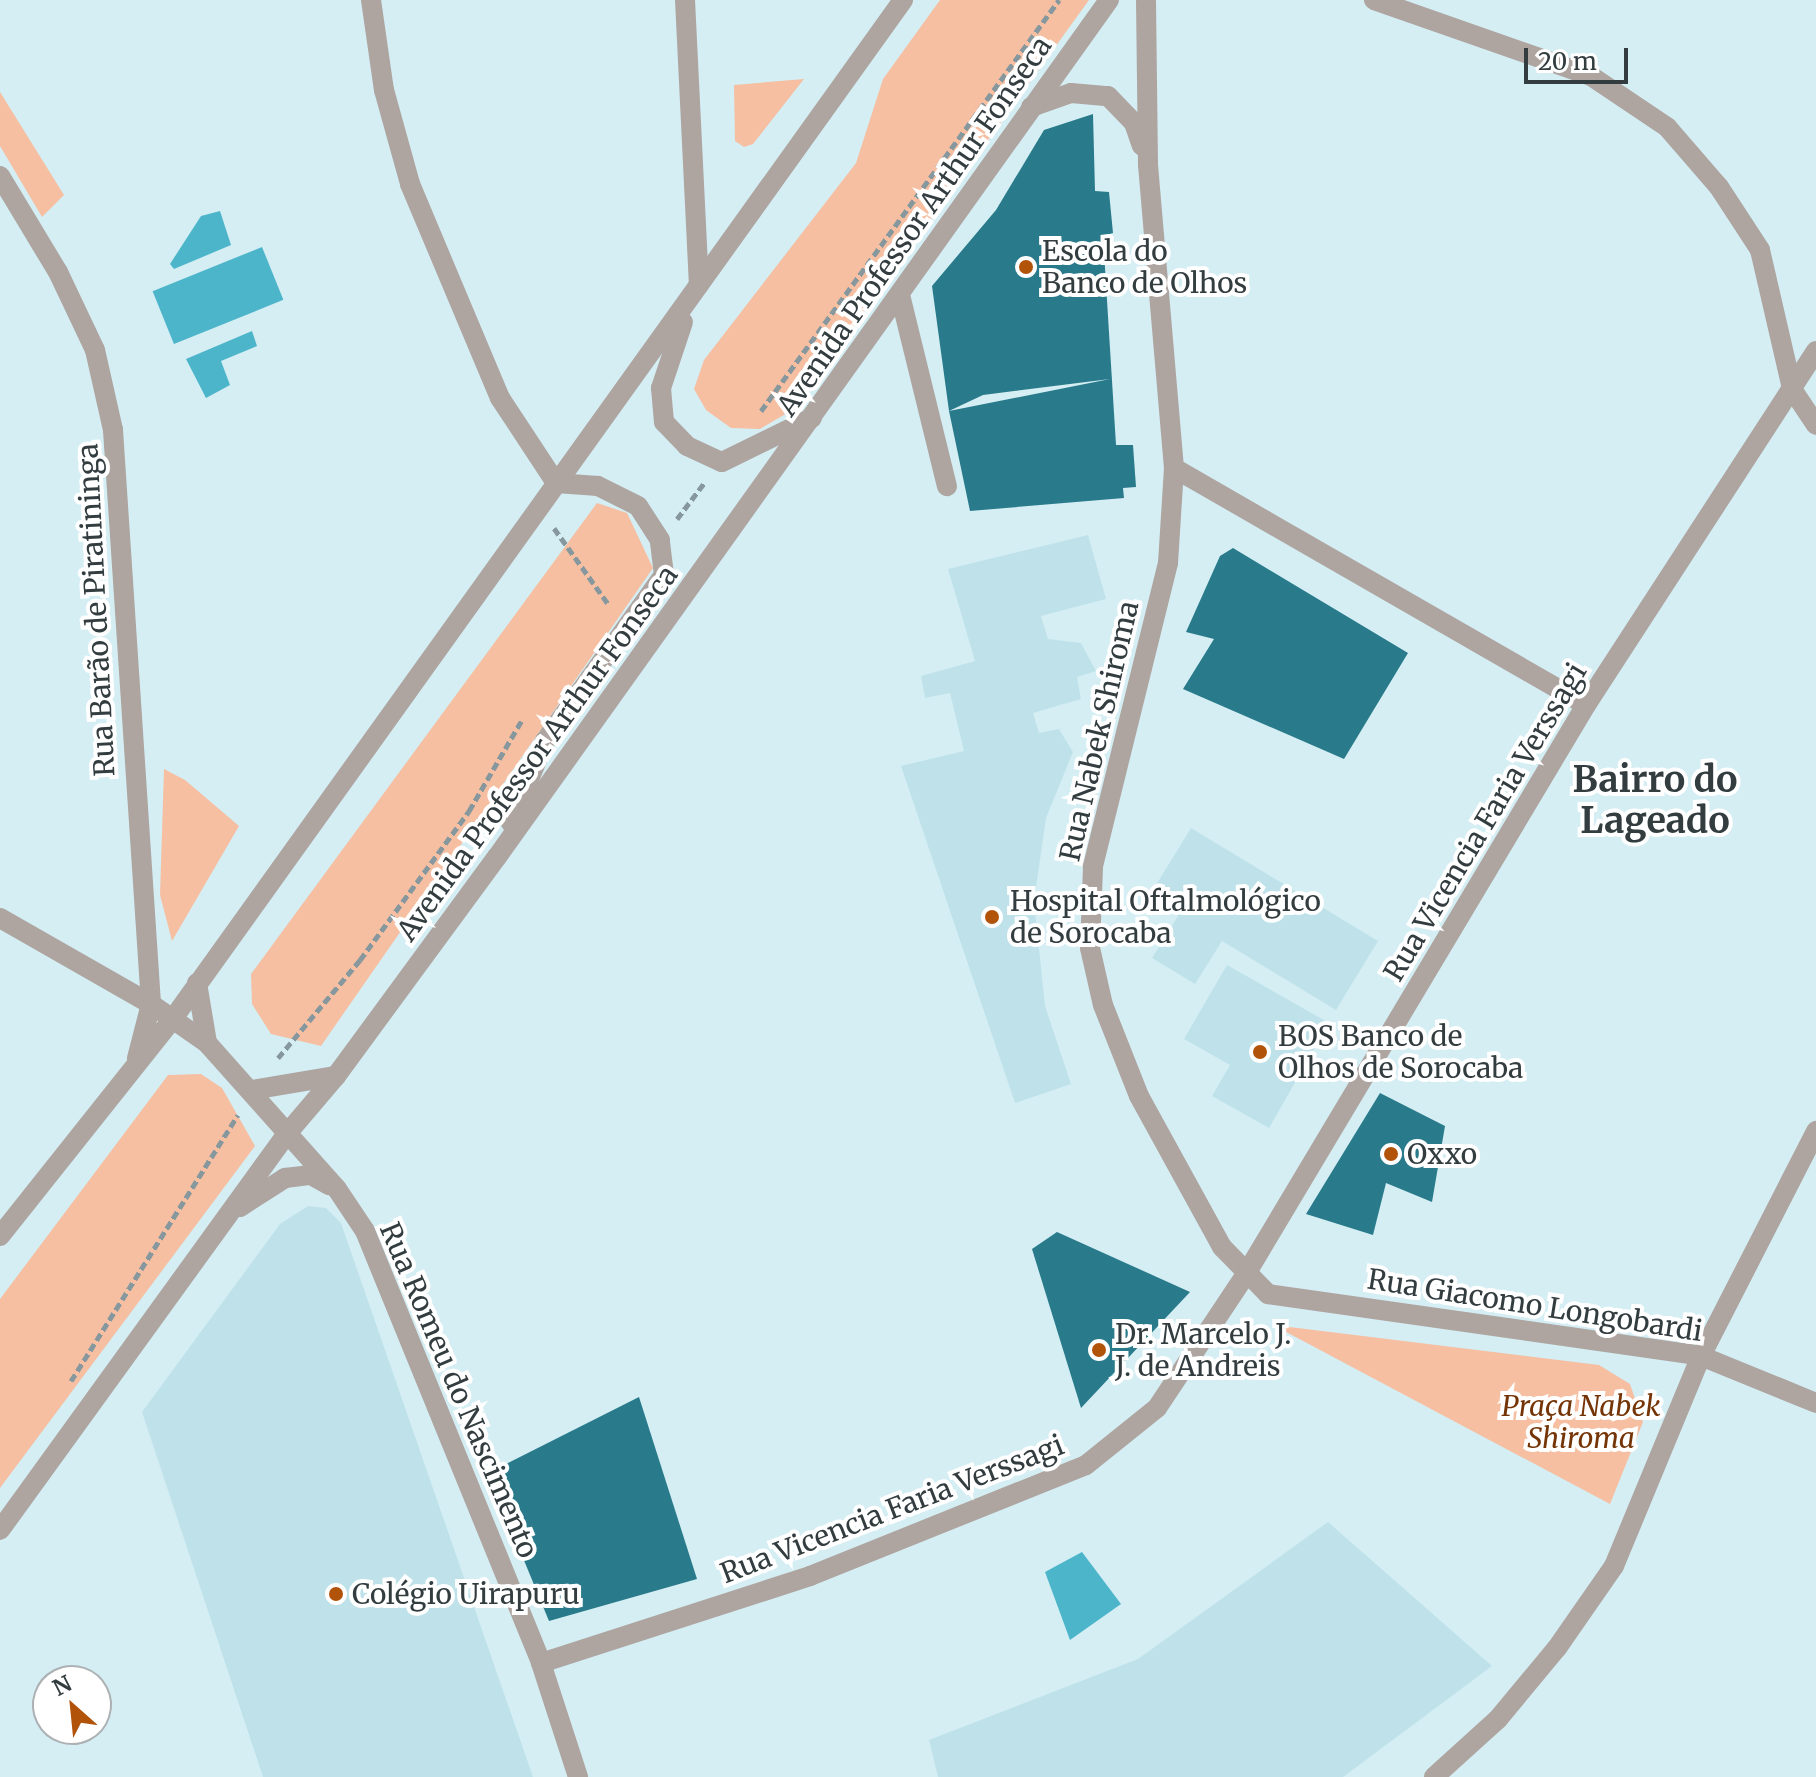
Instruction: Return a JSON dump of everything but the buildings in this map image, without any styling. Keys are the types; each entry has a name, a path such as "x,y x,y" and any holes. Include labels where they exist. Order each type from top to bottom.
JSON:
{"street":[{"path":"371,0 384,90 410,184 500,398 556,483"},
{"path":"685,0 700,283 663,370 664,422 687,446 722,462 816,416"},
{"path":"0,1236 172,1020 903,0"},
{"name":"Avenida Professor Arthur Fonseca","path":"0,1530 285,1136 336,1076 497,857 816,416 1109,0"},
{"name":"Rua Nabek Shiroma","path":"1146,0 1148,165 1174,468 1168,563 1093,867 1090,948 1103,1005 1139,1096 1222,1247 1246,1274"},
{"path":"1374,0 1591,76 1667,127 1719,187 1760,250 1792,389 1816,425"},
{"name":"Rua Nabek Shiroma","path":"1031,107 1071,93 1108,96 1134,123 1148,165"},
{"name":"Rua Barão de Piratininga","path":"0,176 58,272 95,350 113,430 151,1004 135,1065"},
{"path":"900,295 947,486"},
{"name":"Rua Vicencia Faria Verssagi","path":"541,1663 810,1576 1086,1465 1157,1408 1246,1274 1586,705 1816,351"},
{"path":"1174,468 1586,705"},
{"path":"497,857 545,741 664,575 660,540 638,506 598,486 556,483"},
{"name":"Rua Romeu do Nascimento","path":"0,918 151,1004 207,1043 252,1090 285,1136 337,1189 365,1231 541,1663 578,1777"},
{"path":"197,983 207,1043"},
{"path":"252,1090 336,1076"},
{"path":"1434,1777 1498,1719 1557,1648 1614,1566 1701,1356 1816,1131"},
{"path":"233,1211 285,1178 311,1175 337,1189"},
{"name":"Rua Giacomo Longobardi","path":"1246,1274 1268,1294 1701,1356 1816,1403"}],"shaded area":[{"path":"1088,535 1106,599 1041,616 1048,639 1081,643 1096,671 1077,677 1081,699 1033,713 1039,733 1059,729 1073,752 1046,818 1034,901 1045,1006 1071,1084 1015,1103 901,766 964,751 950,693 925,698 921,676 975,661 948,569"},
{"path":"1191,828 1378,941 1336,1010 1222,941 1195,984 1152,958 1178,916 1148,898"},
{"name":"BOS Banco de Olhos de Sorocaba","path":"1227,965 1329,1023 1269,1128 1212,1096 1230,1065 1184,1039"},
{"name":"Colégio Uirapuru","path":"308,1206 326,1208 341,1223 533,1777 263,1777 142,1412 280,1224"},
{"path":"1328,1522 1492,1666 1343,1777 938,1777 929,1740 1138,1659"}],"green space":[{"path":"940,0 1089,0 794,409 760,429 731,428 706,410 694,389 704,360 856,163 883,79"},
{"path":"804,79 753,144 744,147 735,141 734,85"},
{"path":"0,92 64,195 42,217 0,146"},
{"path":"597,503 627,513 653,568 321,1046 271,1034 252,1004 251,974"},
{"path":"164,769 185,780 239,826 172,941 160,895"},
{"path":"201,1074 222,1088 255,1146 0,1488 0,1299 168,1075"},
{"name":"Praça Nabek Shiroma","path":"1273,1325 1599,1365 1630,1384 1643,1422 1610,1504"}],"water":[{"path":"220,211 231,245 174,269 170,264 201,216"},
{"path":"262,247 283,300 174,344 153,291"},
{"path":"252,331 257,346 221,361 230,385 206,398 186,359"},
{"path":"1082,1552 1121,1604 1070,1640 1045,1572"}],"place":[{"name":"Escola do Banco de Olhos","path":"1026,267"},
{"name":"Hospital Oftalmológico de Sorocaba","path":"992,917"},
{"name":"BOS Banco de Olhos de Sorocaba","path":"1260,1052"},
{"name":"Oxxo","path":"1391,1154"},
{"name":"Dr. Marcelo J. J. de Andreis","path":"1099,1350"},
{"name":"Colégio Uirapuru","path":"336,1594"}],"district":[{"name":"Bairro do Lageado","path":"1655,800"}]}
